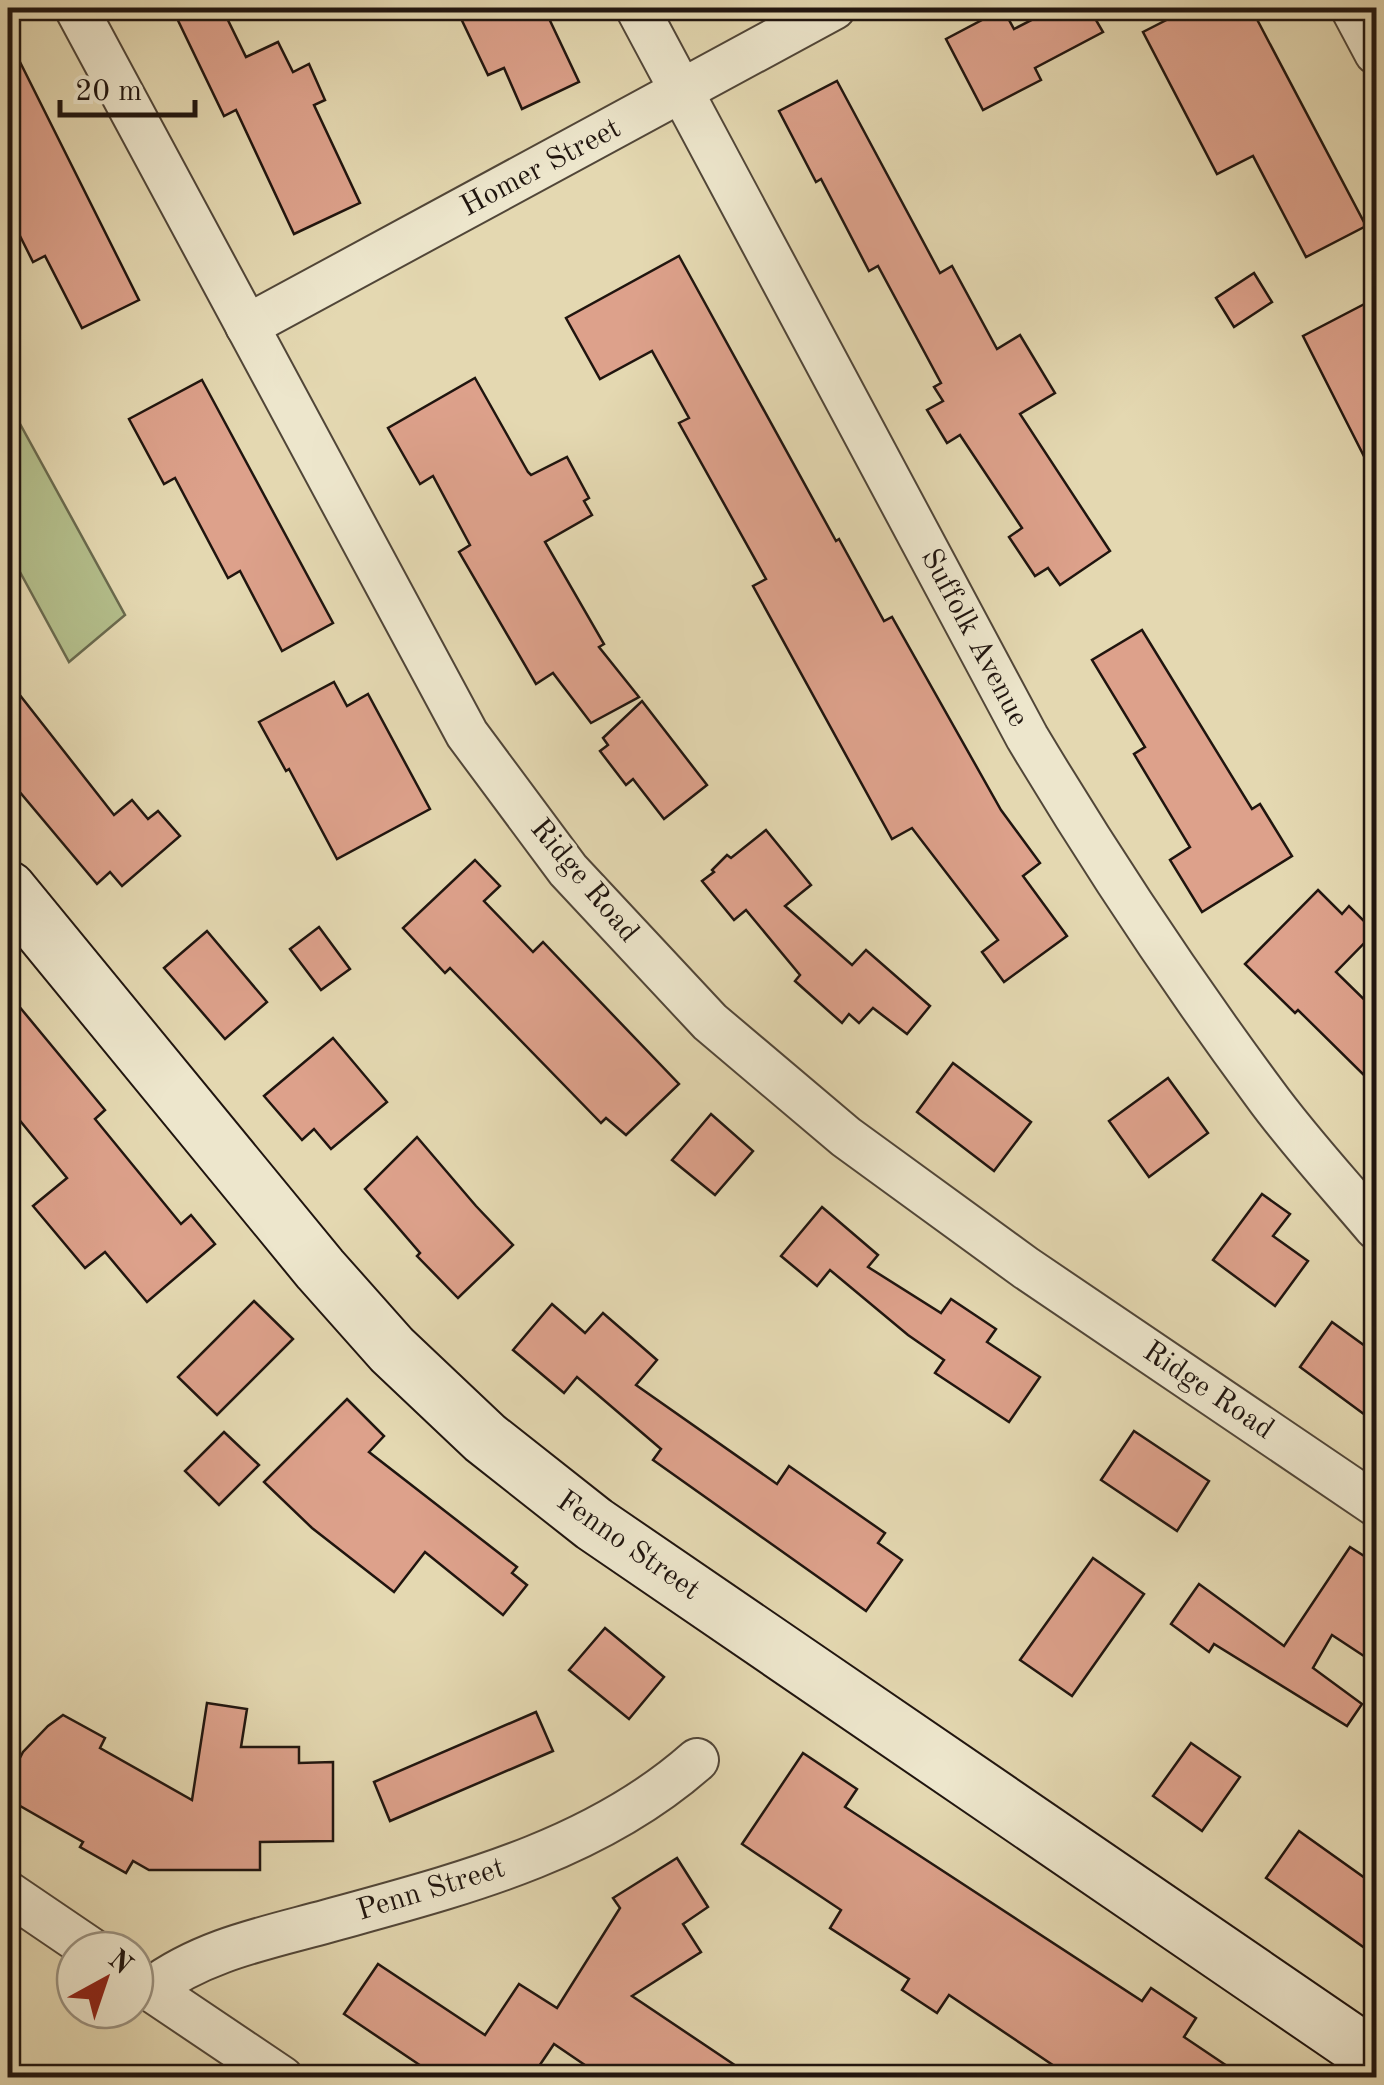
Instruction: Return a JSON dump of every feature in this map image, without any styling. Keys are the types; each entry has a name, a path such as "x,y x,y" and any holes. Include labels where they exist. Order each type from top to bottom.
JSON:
{"street":[{"name":"Ridge Road","path":"76,8 468,734 568,870 710,1022 846,1137 1026,1268 1376,1505"},
{"name":"Suffolk Avenue","path":"637,8 1027,737 1068,806 1266,1096 1376,1228"},
{"name":"Homer Street","path":"247,326 834,8"},
{"path":"1352,8 1376,53"},
{"name":"Fenno Street","path":"8,889 357,1312 422,1381 484,1438 594,1524 1376,2058"},
{"name":"Penn Street","path":"155,1979 232,1947 448,1888 551,1851 635,1807 696,1760"},
{"path":"8,1893 61,1930"},
{"path":"8,1933 52,1924"},
{"path":"155,1992 282,2078"}],"green space":[{"path":"8,402 125,615 69,662 8,550"}],"building":[{"path":"172,8 222,8 246,57 278,42 293,72 309,64 325,100 314,105 360,203 294,234 236,110 224,116"},
{"path":"456,8 544,8 579,82 522,109 504,68 488,75"},
{"path":"1055,8 1089,8 1103,32 1035,68 1041,80 983,110 946,39 1003,9 1014,29"},
{"path":"1190,8 1251,8 1366,226 1306,257 1253,156 1217,174 1143,32"},
{"path":"8,38 139,300 82,328 45,256 33,262 8,212"},
{"path":"837,81 940,273 952,266 997,349 1020,335 1055,393 1020,414 1110,551 1060,585 1048,568 1035,576 1009,537 1022,528 960,435 947,443 927,410 943,401 934,387 941,383 878,266 869,271 821,179 816,182 779,111"},
{"path":"679,256 836,541 839,539 884,621 892,617 1001,810 1040,863 1023,876 1067,936 1004,982 982,952 998,940 912,828 892,839 753,586 766,579 679,423 689,418 652,351 600,379 566,318"},
{"path":"1254,273 1272,302 1234,327 1216,298"},
{"path":"1376,298 1376,480 1303,336"},
{"path":"475,378 528,472 531,475 567,457 589,498 584,501 592,515 545,542 604,644 599,647 639,697 591,723 553,673 536,684 459,552 470,545 433,476 420,484 388,428"},
{"path":"202,380 333,623 282,651 240,571 228,578 175,478 164,484 129,419"},
{"path":"1142,630 1252,809 1260,804 1292,856 1202,912 1170,860 1190,847 1134,754 1145,747 1092,660"},
{"path":"8,680 114,815 132,800 148,819 158,811 180,836 122,886 110,872 97,884 8,778"},
{"path":"334,682 347,706 368,694 430,809 337,859 259,722"},
{"path":"642,701 707,785 664,819 633,779 626,785 600,751 608,745 603,738"},
{"path":"766,830 811,885 785,906 852,965 866,950 930,1006 907,1034 873,1008 859,1023 849,1014 842,1023 795,981 800,975 746,910 734,920 702,881 727,855 731,858"},
{"path":"475,860 500,886 484,901 533,952 543,942 679,1084 626,1135 606,1118 601,1123 450,968 445,973 403,928"},
{"path":"1318,890 1342,914 1349,906 1375,932 1336,972 1376,1011 1376,1087 1245,964"},
{"path":"319,927 350,969 321,990 290,949"},
{"path":"207,931 267,1002 225,1039 164,968"},
{"path":"8,993 105,1110 95,1119 181,1224 191,1215 215,1244 147,1302 105,1252 85,1268 33,1206 67,1178 8,1106"},
{"path":"333,1038 387,1102 331,1149 314,1129 302,1140 264,1096"},
{"path":"953,1063 1031,1122 994,1171 917,1112"},
{"path":"1168,1078 1208,1133 1149,1177 1109,1121"},
{"path":"711,1114 753,1151 715,1195 672,1160"},
{"path":"417,1137 513,1245 458,1298 417,1256 420,1253 365,1189"},
{"path":"1262,1194 1290,1214 1273,1236 1308,1261 1275,1306 1213,1260"},
{"path":"822,1207 878,1255 868,1267 941,1313 951,1299 996,1329 987,1342 1040,1377 1009,1422 935,1373 944,1360 830,1270 817,1286 781,1256"},
{"path":"254,1301 293,1339 217,1415 178,1377"},
{"path":"552,1304 585,1333 603,1313 657,1360 636,1385 777,1484 789,1466 885,1533 878,1543 902,1560 866,1611 653,1460 661,1449 577,1377 564,1393 513,1350"},
{"path":"1332,1322 1376,1354 1376,1423 1300,1367"},
{"path":"347,1399 384,1436 369,1452 517,1567 512,1573 527,1585 503,1615 425,1552 394,1592 312,1528 264,1482"},
{"path":"1134,1431 1209,1481 1177,1531 1101,1480"},
{"path":"224,1432 259,1465 219,1505 185,1471"},
{"path":"1350,1547 1375,1563 1366,1579 1376,1586 1376,1664 1332,1635 1313,1668 1362,1704 1347,1726 1214,1644 1209,1652 1171,1624 1199,1584 1284,1646"},
{"path":"1093,1558 1144,1594 1072,1696 1020,1660"},
{"path":"605,1628 664,1677 629,1719 569,1670"},
{"path":"207,1703 247,1709 241,1747 299,1747 299,1763 333,1762 333,1841 260,1842 260,1870 149,1870 133,1861 126,1873 80,1847 83,1842 8,1799 8,1781 23,1752 63,1715 105,1738 100,1748 192,1800"},
{"path":"536,1712 553,1751 390,1821 374,1782"},
{"path":"1191,1743 1240,1777 1202,1831 1153,1796"},
{"path":"803,1753 857,1789 845,1807 1142,2001 1151,1988 1196,2018 1184,2037 1245,2078 1072,2078 949,1995 937,2013 902,1990 909,1979 830,1928 841,1910 742,1844"},
{"path":"1299,1831 1376,1886 1376,1956 1266,1878"},
{"path":"677,1858 708,1907 683,1924 701,1952 632,1996 754,2078 604,2078 554,2044 531,2078 439,2078 344,2014 378,1964 485,2035 519,1984 557,2008 620,1908 613,1898"}]}
